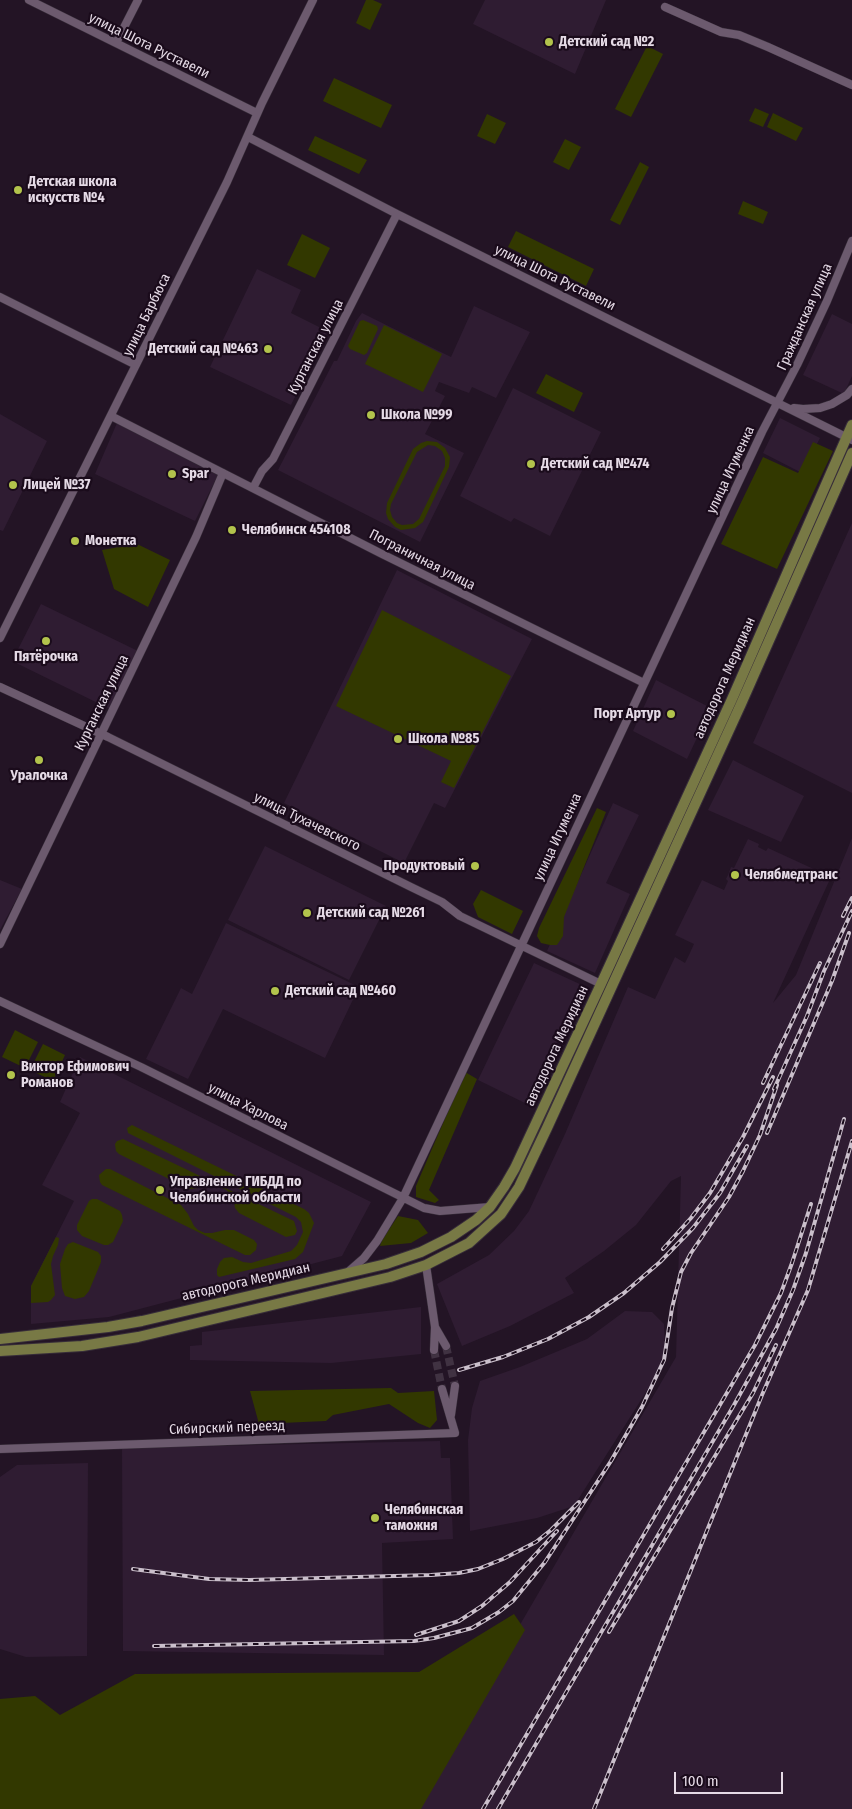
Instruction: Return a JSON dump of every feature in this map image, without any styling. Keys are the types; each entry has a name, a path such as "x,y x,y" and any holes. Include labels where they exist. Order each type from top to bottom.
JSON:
{"main road":[{"name":"автодорога Меридиан","path":"0,1339 108,1328 386,1264 421,1252 451,1237 476,1220 490,1207 514,1168 601,984 849,439 852,425"},
{"name":"автодорога Меридиан","path":"0,1351 82,1346 138,1337 361,1285 426,1265 469,1243 501,1214 519,1187 548,1128 852,453"}],"street":[{"name":"улица Шота Руставели","path":"29,0 258,114"},
{"path":"116,43 138,0"},
{"name":"улица Барбюса","path":"0,638 248,137 313,0"},
{"path":"665,7 721,32 739,35 768,47 852,85"},
{"name":"улица Шота Руставели","path":"248,137 397,214 849,439"},
{"name":"Курганская улица","path":"253,488 262,471 273,459 397,214"},
{"name":"Гражданская улица","path":"778,403 827,301 852,240"},
{"path":"0,297 136,365"},
{"path":"786,407 820,408 835,403 852,389"},
{"name":"улица Игуменка","path":"348,1272 364,1258 377,1241 402,1198 765,426 778,403"},
{"name":"Пограничная улица","path":"111,416 644,683"},
{"name":"Курганская улица","path":"0,944 196,537 223,473"},
{"name":"улица Тухачевского","path":"0,686 442,902 460,916 601,984"},
{"name":"улица Харлова","path":"0,1001 141,1067 424,1208 440,1211 490,1207"},
{"path":"426,1265 435,1327 434,1350"},
{"path":"435,1327 446,1346"},
{"path":"451,1417 455,1386"},
{"path":"442,1389 451,1417"},
{"name":"Сибирский переезд","path":"0,1449 455,1433 451,1417"}],"shaded area":[{"name":"Детский сад №2","path":"485,0 606,0 575,74 473,24"},
{"name":"Детский сад №463","path":"257,269 301,290 291,313 327,331 291,405 210,367"},
{"name":"Школа №99","path":"474,306 530,332 496,398 472,387 469,393 439,382 435,391 445,396 425,434 464,453 420,542 278,470 334,361 337,361 356,321 362,313 451,357"},
{"path":"832,314 852,324 852,376 844,394 803,375"},
{"name":"Детский сад №474","path":"513,388 601,432 550,536 514,518 511,522 460,496"},
{"name":"Лицей №37","path":"0,414 47,441 3,531 0,530"},
{"path":"780,418 820,438 802,473 763,453"},
{"path":"117,423 218,475 195,521 95,474"},
{"path":"852,523 852,793 753,743"},
{"name":"Школа №85","path":"397,570 532,639 445,808 434,803 404,863 284,803"},
{"path":"41,604 138,651 110,709 12,661"},
{"name":"Порт Артур","path":"656,680 711,708 687,759 633,731"},
{"path":"733,760 804,796 781,842 708,810"},
{"path":"613,803 639,815 606,883 630,894 595,973 547,951"},
{"path":"852,838 852,1809 399,1809 440,1762 676,1357 681,1176 671,1181 636,1225 604,1251 565,1278 574,1293 510,1326 462,1346 437,1284 489,1255 514,1231 529,1211 565,1134 628,987 655,999 675,957 685,963 694,944 675,935 702,880 724,890 731,867 734,868 748,839 759,844 758,847 766,851 768,848 831,877 773,1003 796,975"},
{"name":"Детский сад №261","path":"265,846 386,906 349,980 228,920"},
{"path":"0,880 22,889 0,930"},
{"name":"Детский сад №460","path":"226,923 359,987 325,1058 223,1009 188,1079 146,1059 181,988 192,994"},
{"path":"534,963 584,986 527,1104 478,1080"},
{"path":"80,1057 371,1202 342,1256 109,1317 31,1324 31,1286 74,1201 42,1185 80,1113 60,1102"},
{"path":"421,1307 421,1354 331,1363 190,1360 190,1346 202,1345 202,1332"},
{"path":"625,1311 652,1312 664,1324 665,1352 653,1381 574,1506 537,1518 470,1531 468,1440 472,1408 480,1381 520,1367 587,1339"},
{"path":"440,1441 441,1458 450,1458 453,1539 382,1543 384,1655 123,1651 122,1448"},
{"path":"88,1463 87,1656 26,1657 0,1649 0,1477 17,1465"}],"green space":[{"path":"366,0 373,0 382,4 370,30 356,23"},
{"path":"647,46 663,54 631,117 615,109"},
{"path":"334,78 392,105 381,128 323,101"},
{"path":"755,108 769,114 763,127 749,121"},
{"path":"773,113 803,128 796,141 767,127"},
{"path":"487,114 506,123 495,144 477,136"},
{"path":"315,136 367,160 359,174 308,150"},
{"path":"565,139 581,147 569,170 553,162"},
{"path":"640,162 649,167 620,225 610,220"},
{"path":"743,201 768,212 763,224 738,214"},
{"path":"516,231 594,269 586,286 508,247"},
{"path":"302,234 330,248 315,278 287,265"},
{"path":"363,320 377,326 378,329 367,353 364,355 350,349 348,346 360,321"},
{"path":"384,325 442,354 423,392 365,364"},
{"path":"546,374 583,393 574,412 536,393"},
{"path":"427,441 437,442 445,448 450,457 449,467 423,522 415,528 401,530 395,527 388,519 386,513 387,503 413,449","holes":["428,445 435,446 442,451 445,458 445,466 419,519 413,524 402,525 397,523 392,517 391,504 417,452"]},
{"path":"813,442 833,451 777,569 721,544 763,457 798,473"},
{"path":"137,544 170,560 148,607 114,589 102,550"},
{"path":"382,610 511,676 454,788 441,782 451,761 336,706"},
{"path":"597,808 606,812 564,917 563,936 557,945 541,943 537,936 539,928"},
{"path":"481,890 523,911 512,934 478,917 473,904"},
{"path":"15,1030 38,1042 25,1068 2,1057"},
{"path":"43,1044 65,1055 53,1081 30,1070"},
{"path":"465,1072 477,1079 429,1190 439,1200 435,1203 416,1197 416,1186"},
{"path":"132,1125 304,1209 309,1213 314,1223 303,1252 295,1259 219,1277 217,1269 224,1258 232,1257 251,1263 291,1251 297,1245 303,1232 301,1222 296,1217 128,1133 127,1128"},
{"path":"123,1139 294,1221 297,1231 295,1235 286,1237 239,1213 235,1208 233,1196 225,1189 216,1186 189,1189 119,1154 116,1151 115,1144"},
{"path":"106,1169 110,1169 181,1205 198,1230 212,1233 234,1230 254,1240 257,1244 256,1250 250,1255 245,1255 102,1185 99,1175"},
{"path":"97,1199 120,1211 122,1215 123,1221 113,1242 108,1245 82,1236 77,1230 77,1225 89,1201"},
{"path":"398,1216 418,1220 428,1233 411,1243 380,1246 382,1240"},
{"path":"56,1237 59,1238 58,1245 51,1264 55,1295 48,1302 31,1303 31,1286"},
{"path":"73,1242 98,1252 101,1256 101,1262 89,1291 84,1297 75,1299 65,1296 62,1288 60,1264 65,1249 68,1244"},
{"path":"391,1388 398,1393 434,1391 437,1420 430,1428 418,1423 389,1404 333,1415 326,1421 259,1424 250,1391"},
{"path":"514,1614 525,1630 421,1809 0,1809 0,1699 35,1696 60,1715 135,1674 419,1672"}],"tunnel":[{"path":"446,1346 455,1386"},
{"path":"434,1350 442,1389"}],"railway":[{"path":"843,916 852,898"},
{"path":"774,1089 807,1016 824,971 852,911"},
{"path":"767,1133 832,981 849,933"},
{"path":"763,1083 820,963"},
{"path":"663,1249 691,1218 710,1193 743,1137 773,1077"},
{"path":"154,1646 414,1641 472,1628 513,1601 545,1562 611,1461 642,1407 664,1360 672,1308 681,1272 691,1253 729,1197 743,1171 760,1135 777,1085"},
{"path":"498,1809 734,1405 776,1329 806,1253 844,1119"},
{"path":"594,1809 762,1395 808,1290 852,1141"},
{"path":"459,1370 503,1357 548,1339 589,1317 624,1293 660,1262 693,1228 720,1193 747,1146"},
{"path":"483,1809 755,1345 781,1293 811,1204"},
{"path":"609,1632 753,1393 776,1345"},
{"path":"133,1569 209,1579 249,1580 459,1573 478,1569 503,1559 536,1542 579,1502"},
{"path":"416,1635 459,1621 482,1606 510,1582 557,1531"}],"place":[{"name":"Детский сад №2","path":"549,42"},
{"name":"Детская школа искусств №4","path":"18,190"},
{"name":"Детский сад №463","path":"268,349"},
{"name":"Школа №99","path":"371,415"},
{"name":"Детский сад №474","path":"531,464"},
{"name":"Spar","path":"172,474"},
{"name":"Лицей №37","path":"13,485"},
{"name":"Челябинск 454108","path":"232,530"},
{"name":"Монетка","path":"75,541"},
{"name":"Пятёрочка","path":"46,641"},
{"name":"Порт Артур","path":"671,714"},
{"name":"Школа №85","path":"398,739"},
{"name":"Уралочка","path":"39,760"},
{"name":"Продуктовый","path":"475,866"},
{"name":"Челябмедтранс","path":"735,875"},
{"name":"Детский сад №261","path":"307,913"},
{"name":"Детский сад №460","path":"275,991"},
{"name":"Виктор Ефимович Романов","path":"11,1075"},
{"name":"Управление ГИБДД по Челябинской области","path":"160,1190"},
{"name":"Челябинская таможня","path":"375,1518"}]}
